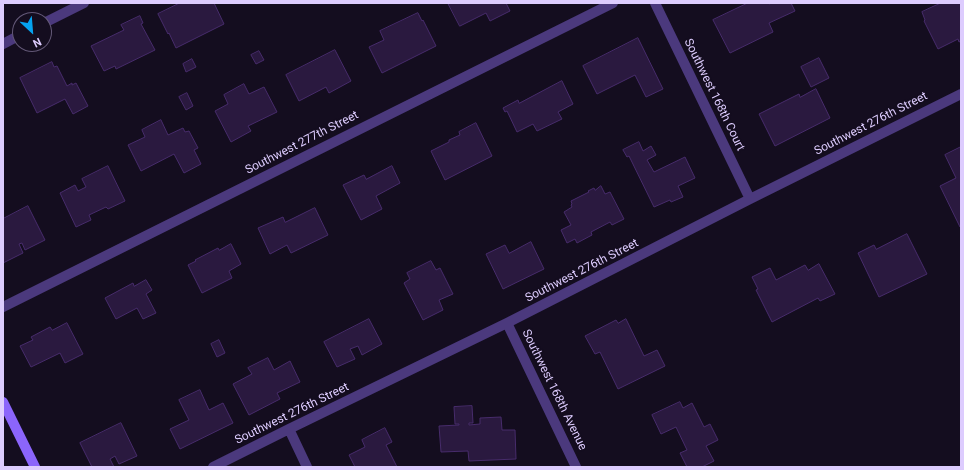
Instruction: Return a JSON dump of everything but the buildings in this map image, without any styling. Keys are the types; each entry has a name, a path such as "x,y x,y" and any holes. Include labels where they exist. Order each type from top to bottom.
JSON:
{"street":[{"path":"52,19 84,3"},
{"name":"Southwest 277th Street","path":"3,307 613,3"},
{"name":"Southwest 168th Court","path":"655,3 750,199"},
{"path":"3,44 12,39"},
{"name":"Southwest 276th Street","path":"213,467 507,323 750,199 961,94"},
{"name":"Southwest 168th Avenue","path":"507,323 576,467"},
{"path":"3,402 35,467"},
{"path":"289,429 307,467"}]}
